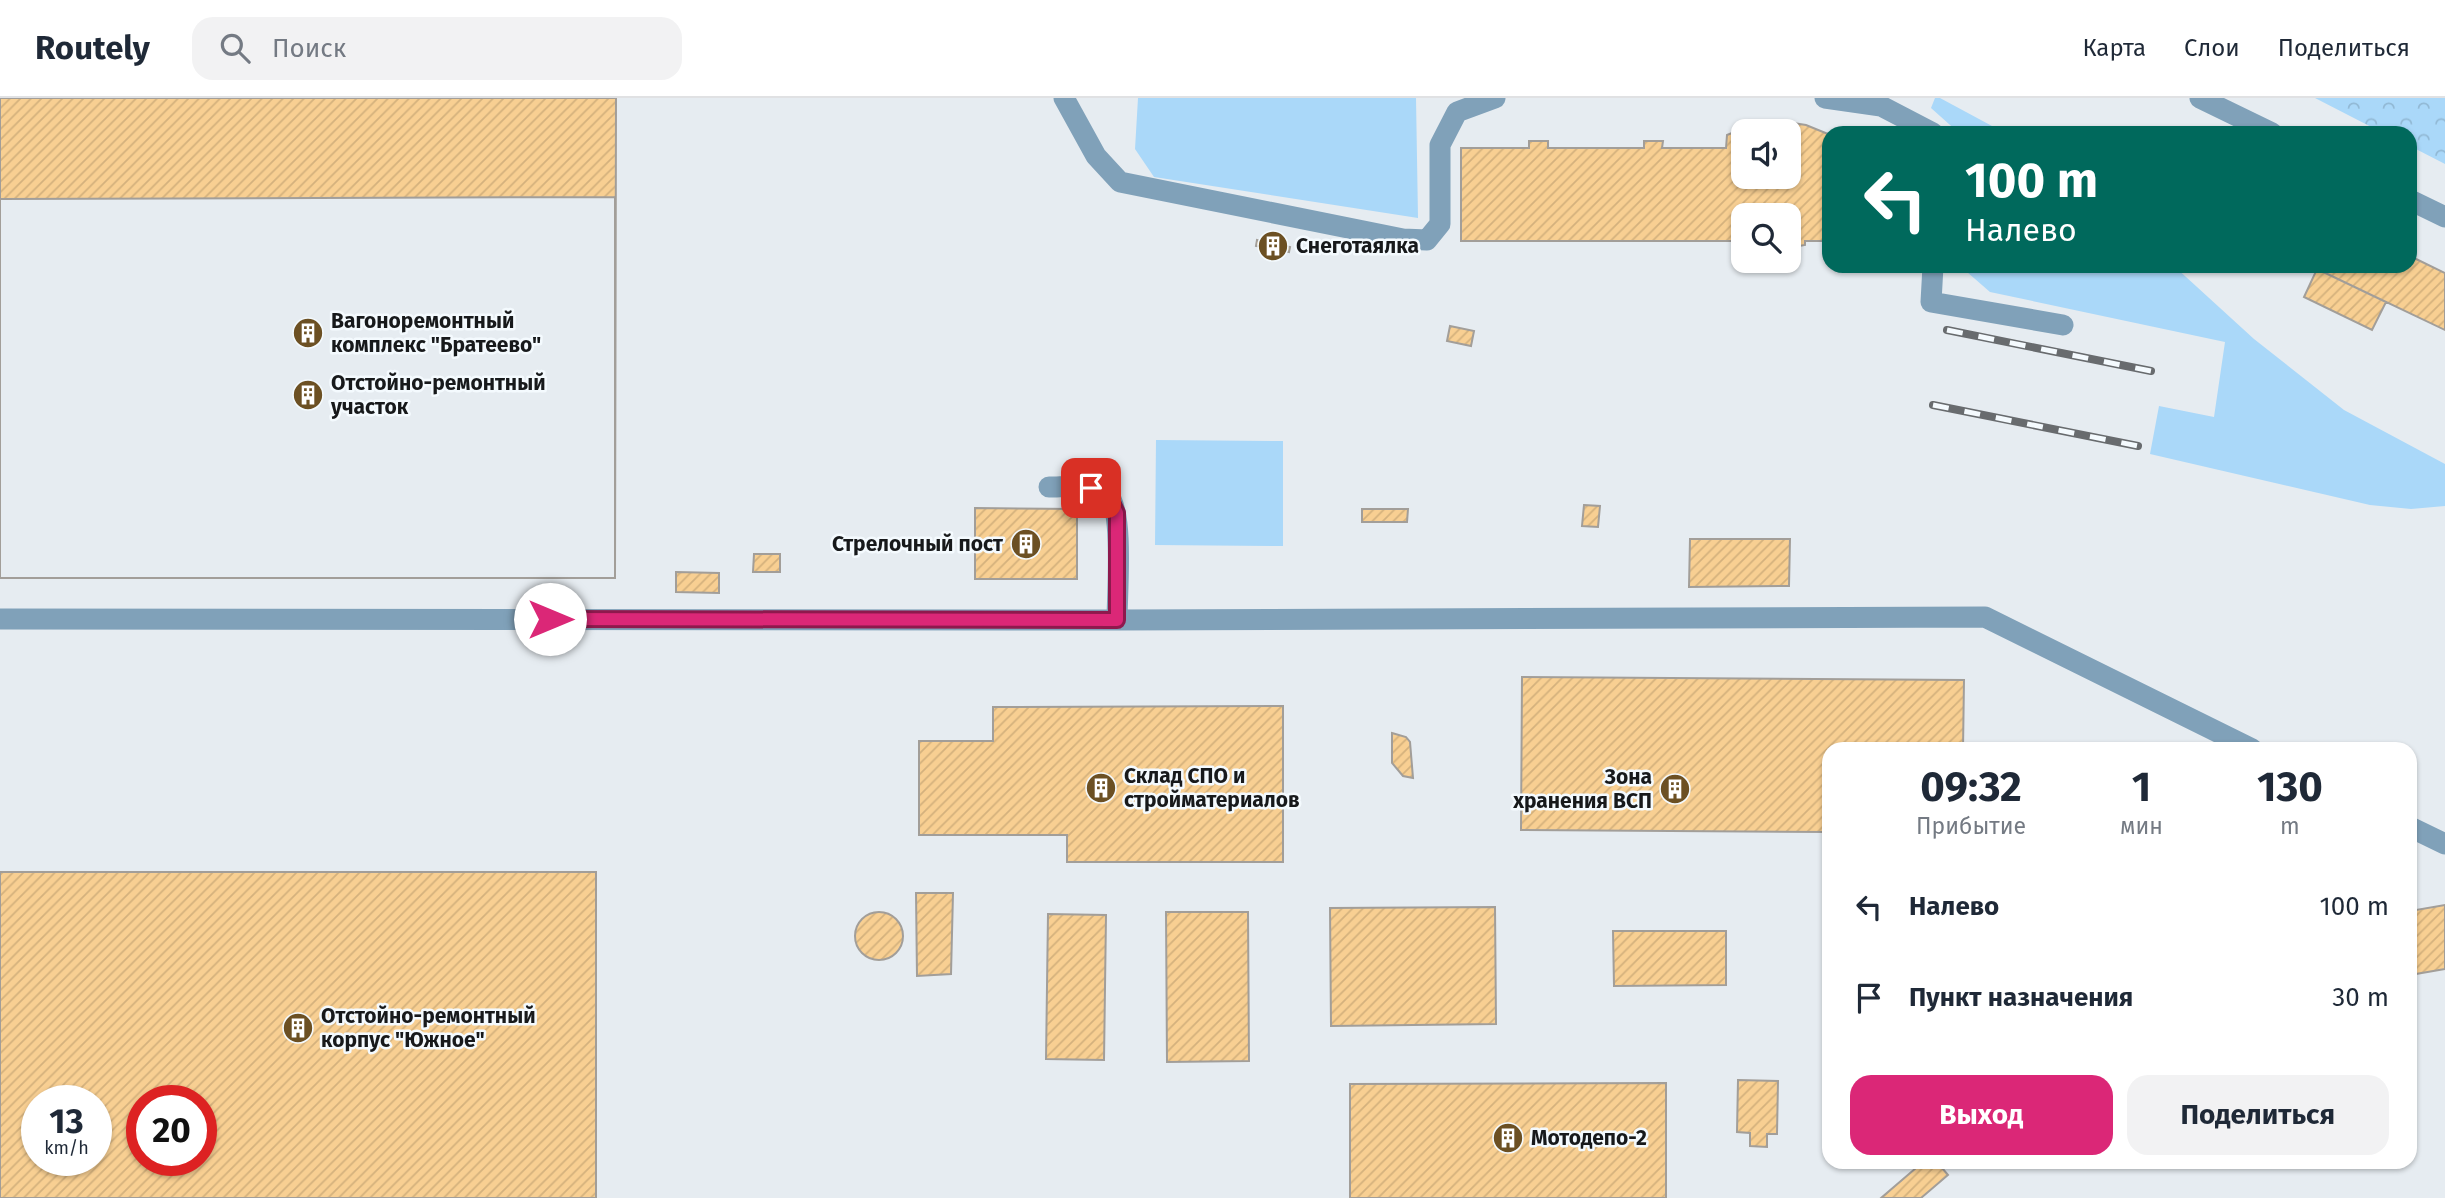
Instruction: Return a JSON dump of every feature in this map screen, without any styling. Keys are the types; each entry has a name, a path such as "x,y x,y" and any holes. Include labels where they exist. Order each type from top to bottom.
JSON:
{"lane":[{"path":"1064,98 1096,156 1120,182 1402,239 1427,240 1440,224 1440,145 1457,112 1495,98"},
{"path":"1825,98 1881,106 1920,126"},
{"path":"2200,98 2258,126"},
{"path":"2417,203 2445,217"},
{"path":"1933,273 1931,302 2063,325"},
{"path":"1049,488 1091,488 1109,496 1117,513 1117,620"},
{"path":"0,619 1117,620 1985,617 2238,742"},
{"path":"2417,831 2445,845"}],"green space":[{"path":"1138,98 1416,98 1418,218 1154,177 1135,149"},
{"path":"1935,98 1940,98 1992,126 1951,126 1931,108"},
{"path":"2315,98 2445,98 2445,164 2417,150 2417,126 2369,126"},
{"path":"1968,273 2182,273 2254,339 2344,410 2445,464 2445,506 2411,509 2370,505 2150,454 2159,406 2214,417 2225,342 1990,292"},
{"path":"1156,440 1283,441 1283,546 1155,545"}],"building":[{"name":"Вагоноремонтный комплекс \"Братеево\"","path":"0,98 616,98 615,578 0,578"},
{"path":"1801,124 1822,132 1822,241 1805,241 1805,245 1801,246 1801,203 1731,203 1731,241 1461,241 1461,148 1529,148 1529,141 1548,141 1548,148 1644,148 1644,141 1663,141 1662,148 1726,148 1727,135 1731,133 1731,189 1801,189"},
{"name":"Вагоноремонтный комплекс \"Братеево\"","path":"615,197 615,578 0,578 0,199"},
{"name":"Снеготаялка","path":"1257,240 1290,247 1289,252 1256,246"},
{"path":"2417,259 2445,273 2445,330 2325,273 2417,273"},
{"path":"2315,273 2325,273 2386,302 2372,330 2304,297"},
{"path":"1450,326 1474,331 1471,346 1447,341"},
{"path":"1584,505 1600,506 1598,527 1582,526"},
{"name":"Стрелочный пост","path":"975,508 1077,509 1077,579 975,579"},
{"path":"1362,509 1408,509 1407,522 1362,522"},
{"path":"1690,539 1790,539 1789,586 1689,587"},
{"path":"754,554 780,554 780,572 753,572"},
{"path":"676,572 719,573 719,593 676,592"},
{"name":"Зона хранения ВСП","path":"1522,677 1964,680 1963,742 1822,742 1822,832 1521,830"},
{"name":"Склад СПО и стройматериалов","path":"1283,706 1283,862 1067,862 1067,835 919,835 919,741 993,741 993,707"},
{"path":"1392,733 1406,737 1410,742 1413,778 1403,776 1392,763"},
{"name":"Отстойно-ремонтный корпус \"Южное\"","path":"0,872 596,872 596,1198 0,1198"},
{"path":"916,893 953,893 951,974 917,976"},
{"path":"2445,905 2445,969 2417,974 2417,910"},
{"path":"1495,907 1496,1024 1331,1026 1330,908"},
{"path":"879,912 896,919 903,936 896,953 879,960 862,953 855,936 862,919"},
{"path":"1166,912 1248,912 1249,1061 1167,1062"},
{"path":"1048,914 1106,915 1104,1060 1046,1059"},
{"path":"1613,931 1726,931 1726,985 1614,986"},
{"path":"1738,1080 1778,1081 1777,1134 1767,1134 1767,1147 1750,1146 1750,1133 1737,1132"},
{"name":"Мотодепо-2","path":"1666,1083 1666,1198 1350,1198 1350,1084"},
{"path":"1915,1169 1943,1169 1948,1175 1921,1198 1881,1198"}],"railway":[{"path":"1947,330 2151,371"},
{"path":"1933,405 2138,446"}],"place":[{"name":"Снеготаялка","path":"1273,246"},
{"name":"Вагоноремонтный комплекс \"Братеево\"","path":"308,333"},
{"name":"Отстойно-ремонтный участок","path":"308,395"},
{"name":"Стрелочный пост","path":"1026,544"},
{"name":"Склад СПО и стройматериалов","path":"1101,788"},
{"name":"Зона хранения ВСП","path":"1675,789"},
{"name":"Отстойно-ремонтный корпус \"Южное\"","path":"298,1028"},
{"name":"Мотодепо-2","path":"1508,1138"}],"route":[{"path":"550,619 1117,620 1117,513 1109,496 1091,488"}]}
